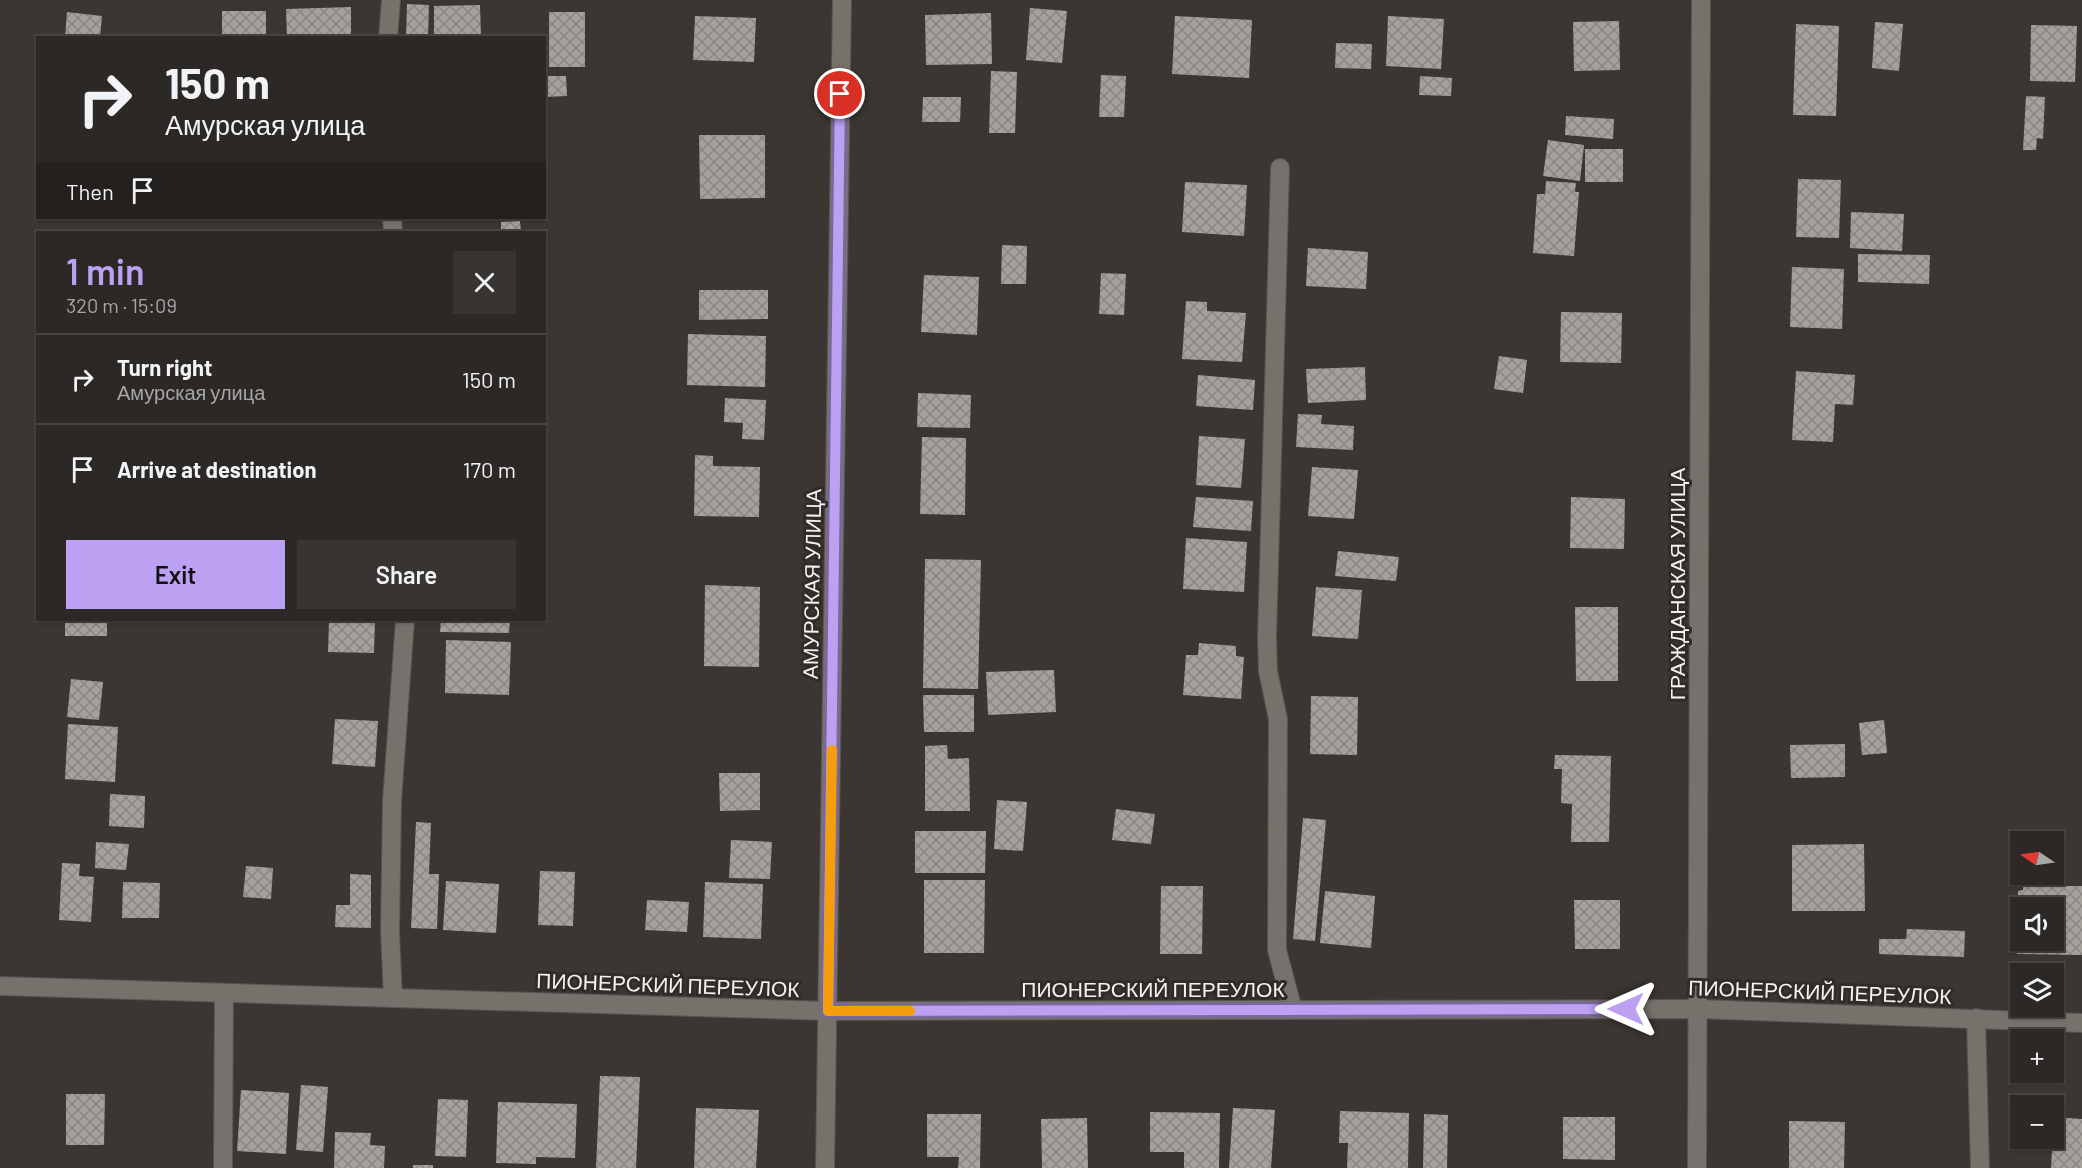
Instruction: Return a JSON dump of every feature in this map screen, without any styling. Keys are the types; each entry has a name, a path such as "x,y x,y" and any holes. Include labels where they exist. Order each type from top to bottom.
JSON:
{"street":[{"path":"388,36 391,0"},
{"name":"АМУРСКАЯ УЛИЦА","path":"825,1168 842,0"},
{"name":"ГРАЖДАНСКАЯ УЛИЦА","path":"1697,1168 1701,0"},
{"path":"1280,168 1267,638 1268,671 1278,719 1277,950 1293,1010"},
{"path":"393,998 390,931 392,801 405,621"},
{"name":"ПИОНЕРСКИЙ ПЕРЕУЛОК","path":"0,986 828,1011 1697,1009 2082,1023"},
{"path":"223,1168 224,993"},
{"path":"1976,1018 1980,1168"}],"building":[{"path":"407,4 429,5 428,36 406,36"},
{"path":"480,5 481,36 434,36 434,6"},
{"path":"351,7 351,36 287,36 286,9"},
{"path":"1030,8 1067,11 1062,63 1026,60"},
{"path":"222,11 266,11 266,36 222,36"},
{"path":"67,12 102,16 100,36 65,36"},
{"path":"549,12 585,12 585,67 549,67"},
{"path":"991,13 992,64 926,65 925,15"},
{"path":"695,16 756,18 754,62 693,60"},
{"path":"1175,16 1252,20 1249,78 1172,74"},
{"path":"1388,16 1444,19 1441,69 1386,66"},
{"path":"1619,21 1620,70 1574,71 1573,22"},
{"path":"1875,22 1903,24 1899,71 1872,68"},
{"path":"1796,24 1839,26 1836,116 1793,115"},
{"path":"2031,25 2077,26 2075,82 2030,81"},
{"path":"1336,43 1372,44 1371,69 1335,68"},
{"path":"991,71 1017,72 1015,133 989,133"},
{"path":"1101,75 1126,76 1124,117 1099,117"},
{"path":"546,76 566,76 567,96 546,97"},
{"path":"1420,76 1452,78 1451,96 1419,95"},
{"path":"2026,96 2045,97 2043,139 2037,138 2036,150 2023,150"},
{"path":"923,97 961,97 960,122 922,122"},
{"path":"1566,116 1614,119 1613,139 1565,135"},
{"path":"699,135 765,135 765,198 700,199"},
{"path":"1548,140 1584,145 1580,181 1543,176"},
{"path":"1585,149 1623,149 1623,182 1585,182"},
{"path":"1798,179 1841,180 1839,238 1796,237"},
{"path":"1546,181 1576,183 1575,192 1579,192 1574,256 1533,253 1537,194 1545,194"},
{"path":"1185,182 1247,185 1244,236 1182,232"},
{"path":"1851,212 1904,214 1902,251 1850,248"},
{"path":"520,221 521,231 501,231 501,222"},
{"path":"311,230 345,230 345,231"},
{"path":"1002,245 1027,246 1026,284 1001,284"},
{"path":"1308,248 1368,252 1366,289 1306,286"},
{"path":"1858,254 1930,255 1929,284 1858,282"},
{"path":"1792,267 1844,269 1842,329 1790,327"},
{"path":"1101,273 1126,274 1124,315 1099,314"},
{"path":"924,275 979,277 977,335 921,332"},
{"path":"699,290 768,290 768,319 699,320"},
{"path":"1186,301 1207,302 1207,311 1246,313 1242,362 1182,359"},
{"path":"1561,312 1622,313 1621,363 1560,362"},
{"path":"688,334 766,336 765,387 687,385"},
{"path":"1499,356 1527,360 1523,393 1494,389"},
{"path":"1365,367 1366,400 1308,403 1306,369"},
{"path":"1796,371 1855,375 1853,405 1835,404 1833,442 1792,440"},
{"path":"1198,375 1255,380 1253,410 1196,406"},
{"path":"918,393 971,395 970,428 917,427"},
{"path":"725,398 766,400 764,440 742,439 743,423 724,422"},
{"path":"1298,414 1322,415 1321,424 1354,426 1353,450 1296,447"},
{"path":"1199,436 1245,439 1241,488 1196,485"},
{"path":"922,437 966,438 965,515 920,514"},
{"path":"695,455 713,456 713,466 760,467 759,517 694,516"},
{"path":"1312,467 1358,470 1354,519 1308,516"},
{"path":"1196,497 1253,501 1251,531 1193,527"},
{"path":"1571,497 1625,499 1624,549 1570,548"},
{"path":"1186,538 1247,542 1244,592 1183,589"},
{"path":"1338,551 1399,557 1396,581 1335,576"},
{"path":"925,559 981,560 978,689 923,688"},
{"path":"705,585 760,587 759,667 704,666"},
{"path":"1316,587 1362,590 1358,639 1312,636"},
{"path":"1575,607 1618,607 1618,681 1576,681"},
{"path":"65,621 107,621 107,636 65,636"},
{"path":"329,621 375,621 374,653 328,652"},
{"path":"441,621 510,621 509,633 440,632"},
{"path":"446,640 511,642 509,695 445,693"},
{"path":"1199,643 1236,646 1236,656 1244,657 1241,699 1183,695 1186,655 1198,655"},
{"path":"1054,670 1056,712 988,715 986,672"},
{"path":"71,679 103,682 99,720 67,717"},
{"path":"923,695 974,695 974,732 924,732"},
{"path":"1311,696 1358,697 1357,755 1310,754"},
{"path":"335,719 378,721 375,767 332,764"},
{"path":"1884,720 1887,753 1862,755 1859,723"},
{"path":"68,724 118,727 115,782 65,779"},
{"path":"1845,744 1845,777 1791,778 1790,745"},
{"path":"947,745 948,759 969,758 970,811 925,811 925,746"},
{"path":"1555,755 1611,756 1609,842 1571,842 1572,804 1561,803 1562,769 1554,769"},
{"path":"719,773 760,773 760,810 720,811"},
{"path":"110,794 145,796 144,828 109,826"},
{"path":"997,800 1027,802 1023,851 994,849"},
{"path":"1116,809 1155,814 1151,844 1112,840"},
{"path":"1303,818 1326,820 1315,941 1293,939"},
{"path":"416,822 431,823 429,874 439,874 437,929 411,928"},
{"path":"915,831 986,831 985,873 915,873"},
{"path":"731,840 772,842 770,879 729,878"},
{"path":"96,842 129,844 126,870 95,868"},
{"path":"1864,844 1865,911 1792,911 1792,845"},
{"path":"62,863 80,864 79,876 94,877 91,922 59,920"},
{"path":"246,866 273,868 271,899 243,897"},
{"path":"540,871 575,872 573,926 538,925"},
{"path":"350,874 371,875 371,928 335,927 336,905 350,905"},
{"path":"924,880 985,880 984,953 924,953"},
{"path":"446,881 499,884 496,933 443,930"},
{"path":"123,882 160,883 159,918 122,918"},
{"path":"705,882 763,884 761,939 703,937"},
{"path":"2023,885 2082,886 2082,955 2017,954 2017,951 2064,951 2064,897 2018,897 2018,891 2023,890"},
{"path":"1161,886 1203,886 1202,954 1160,954"},
{"path":"1325,891 1375,896 1371,948 1320,943"},
{"path":"647,900 689,902 687,932 645,930"},
{"path":"1574,900 1620,900 1620,949 1575,949"},
{"path":"1907,929 1965,931 1964,957 1879,954 1879,939 1906,939"},
{"path":"600,1076 640,1077 636,1168 596,1168"},
{"path":"301,1085 328,1087 323,1152 296,1150"},
{"path":"241,1090 289,1093 286,1154 237,1151"},
{"path":"66,1094 105,1094 104,1145 66,1145"},
{"path":"438,1099 468,1100 466,1157 435,1156"},
{"path":"498,1102 577,1104 575,1158 536,1157 536,1164 496,1163"},
{"path":"696,1108 759,1110 756,1168 694,1168"},
{"path":"1233,1108 1275,1110 1271,1168 1229,1168"},
{"path":"1340,1111 1409,1113 1408,1168 1347,1168 1348,1143 1339,1143"},
{"path":"1150,1112 1220,1113 1219,1168 1184,1168 1184,1152 1150,1152"},
{"path":"927,1114 981,1114 980,1168 958,1168 959,1157 927,1157"},
{"path":"1424,1114 1448,1115 1447,1168 1423,1168"},
{"path":"1563,1117 1615,1117 1615,1160 1563,1159"},
{"path":"1087,1118 1088,1168 1042,1168 1041,1119"},
{"path":"2064,1118 2082,1119 2082,1168 2051,1168 2052,1149 2064,1149"},
{"path":"1789,1121 1845,1122 1844,1168 1789,1168"},
{"path":"335,1132 371,1133 370,1145 385,1146 384,1168 334,1168"},
{"path":"413,1165 433,1165 433,1168 413,1168"}],"slow traffic":[{"path":"832,750 828,1011 910,1011"}],"route":[{"path":"840,94 828,1011 1626,1009"}]}
